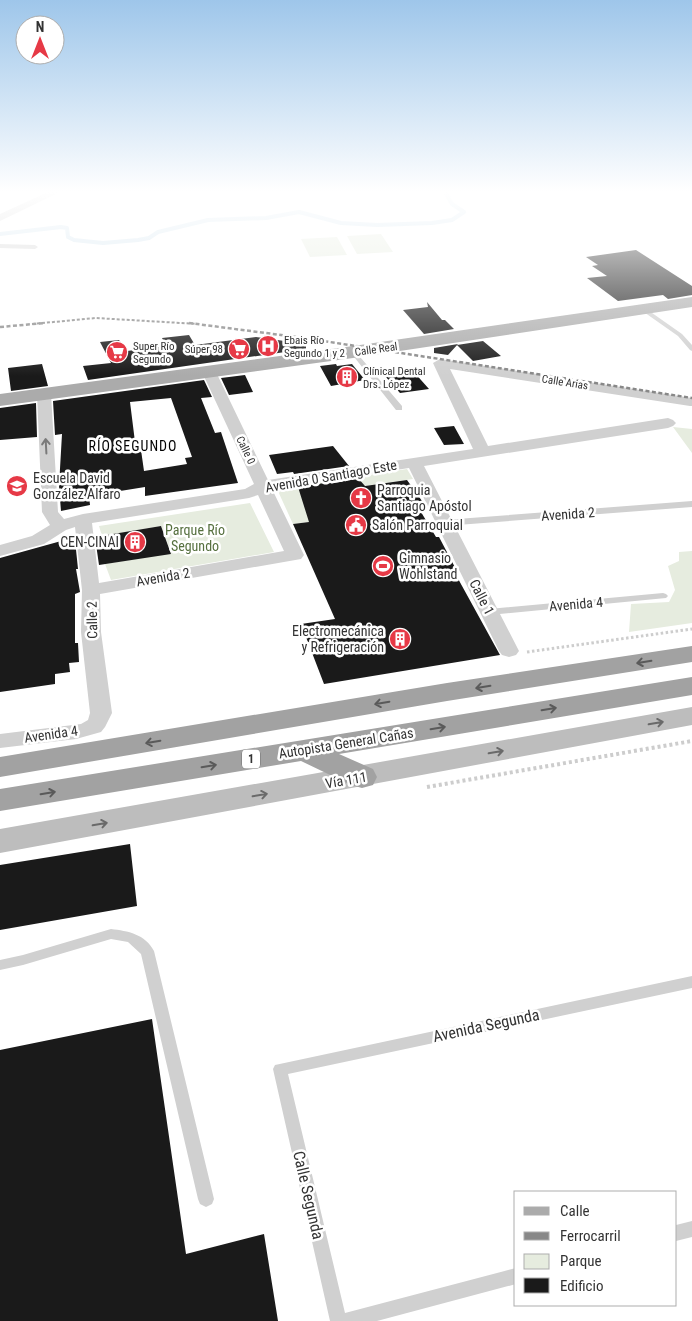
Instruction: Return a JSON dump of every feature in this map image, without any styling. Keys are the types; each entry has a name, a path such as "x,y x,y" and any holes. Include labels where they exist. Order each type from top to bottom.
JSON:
{"highway":[{"path":"0,767 448,692 692,654"},
{"name":"Autopista General Cañas","path":"0,800 692,686"},
{"path":"304,750 362,777"}],"main road":[{"name":"Calle Real","path":"0,400 353,352 692,302"},
{"name":"Vía 111","path":"0,841 692,716"}],"street":[{"name":"Calle Arias","path":"482,451 440,364 690,402"},
{"name":"Calle 0","path":"208,372 295,555"},
{"path":"44,394 50,512 60,526"},
{"name":"Avenida 0 Santiago Este","path":"0,551 38,540 60,526 84,519 249,493 263,486 668,423"},
{"name":"Calle 1","path":"414,462 509,651"},
{"name":"Calle 2","path":"84,519 91,590 91,632 101,714 99,721"},
{"name":"Avenida 2","path":"91,590 295,555"},
{"name":"Avenida 4","path":"0,742 77,731 92,727 99,721"}],"lane":[{"path":"643,309 680,335 692,348"},
{"path":"353,352 400,408"},
{"name":"Avenida 2","path":"444,523 692,504"},
{"name":"Avenida 4","path":"489,612 663,596"},
{"path":"0,965 111,934 131,937 147,951 206,1199"},
{"name":"Avenida Segunda","path":"280,1069 692,982"},
{"name":"Calle Segunda","path":"280,1069 338,1321"},
{"path":"677,1233 692,1229"},
{"path":"345,1321 514,1277"}],"path":[{"path":"509,651 519,653 692,629"}],"green space":[{"path":"308,254 347,255 310,257"},
{"path":"673,427 692,429 692,453"},
{"path":"407,469 413,479 301,495 318,521 293,524 277,489"},
{"name":"Parque Río Segundo","path":"250,503 274,552 111,580 105,564 171,553 161,526 102,536 99,526"},
{"path":"692,551 692,623 629,632 631,604 669,602 675,590 668,566 679,561 679,552"}],"building":[{"path":"610,254 642,254 692,286 692,295 668,299 663,295 618,301 587,278 607,276 592,266 598,265 586,257"},
{"path":"427,302 442,320 445,320 454,329 424,334 403,310 428,307"},
{"path":"189,335 195,345 256,337 306,344 306,349 88,380 83,366 111,363 100,342 119,340 127,351 166,346 162,338"},
{"path":"483,341 501,356 473,361 457,345"},
{"path":"458,344 448,355 434,353 434,348"},
{"path":"42,364 48,386 11,391 8,368"},
{"name":"Clínical Dental Drs. López","path":"336,364 337,366 352,364 365,380 331,386 320,366"},
{"path":"413,371 429,389 400,393 385,376"},
{"path":"245,375 253,392 229,395 221,378"},
{"path":"204,380 212,397 201,398 215,433 221,432 238,483 145,496 145,487 89,496 90,505 61,511 59,486 62,434 55,435 53,401","holes":["171,398 192,457 185,458 187,464 144,471 141,450 136,450 130,402"]},
{"path":"36,403 37,437 0,440 0,408"},
{"path":"454,426 464,444 444,445 434,428"},
{"path":"333,446 349,466 294,474 293,472 277,474 269,455"},
{"path":"358,478 365,486 407,480 422,501 415,502 436,537 439,537 459,575 456,575 500,655 324,684 301,624 335,619 293,524 309,522 298,487"},
{"name":"CEN-CINAI","path":"161,526 171,554 99,565 95,537"},
{"path":"72,538 75,540 78,569 76,569 80,592 75,594 75,643 78,643 79,662 69,663 70,672 55,674 55,684 0,692 0,558"},
{"path":"130,844 137,906 0,930 0,865"},
{"path":"152,1019 186,1254 264,1234 278,1321 0,1321 0,1050"}],"railway":[{"path":"32,324 96,318 196,324"},
{"path":"0,327 45,323"},
{"path":"189,323 196,324"},
{"path":"196,324 304,338 692,398"}],"place":[{"name":"Ebais Río Segundo 1 y 2","path":"268,346"},
{"name":"Súper 98","path":"239,349"},
{"name":"Super Río Segundo","path":"117,352"},
{"name":"Clínical Dental Drs. López","path":"347,377"},
{"name":"Escuela David González Alfaro","path":"17,486"},
{"name":"Parroquia Santiago Apóstol","path":"361,498"},
{"name":"Salón Parroquial","path":"356,525"},
{"name":"CEN-CINAI","path":"135,542"},
{"name":"Gimnasio Wohlstand","path":"383,566"},
{"name":"Electromecánica y Refrigeración","path":"400,639"}],"district":[{"name":"RÍO SEGUNDO","path":"133,446"}]}
